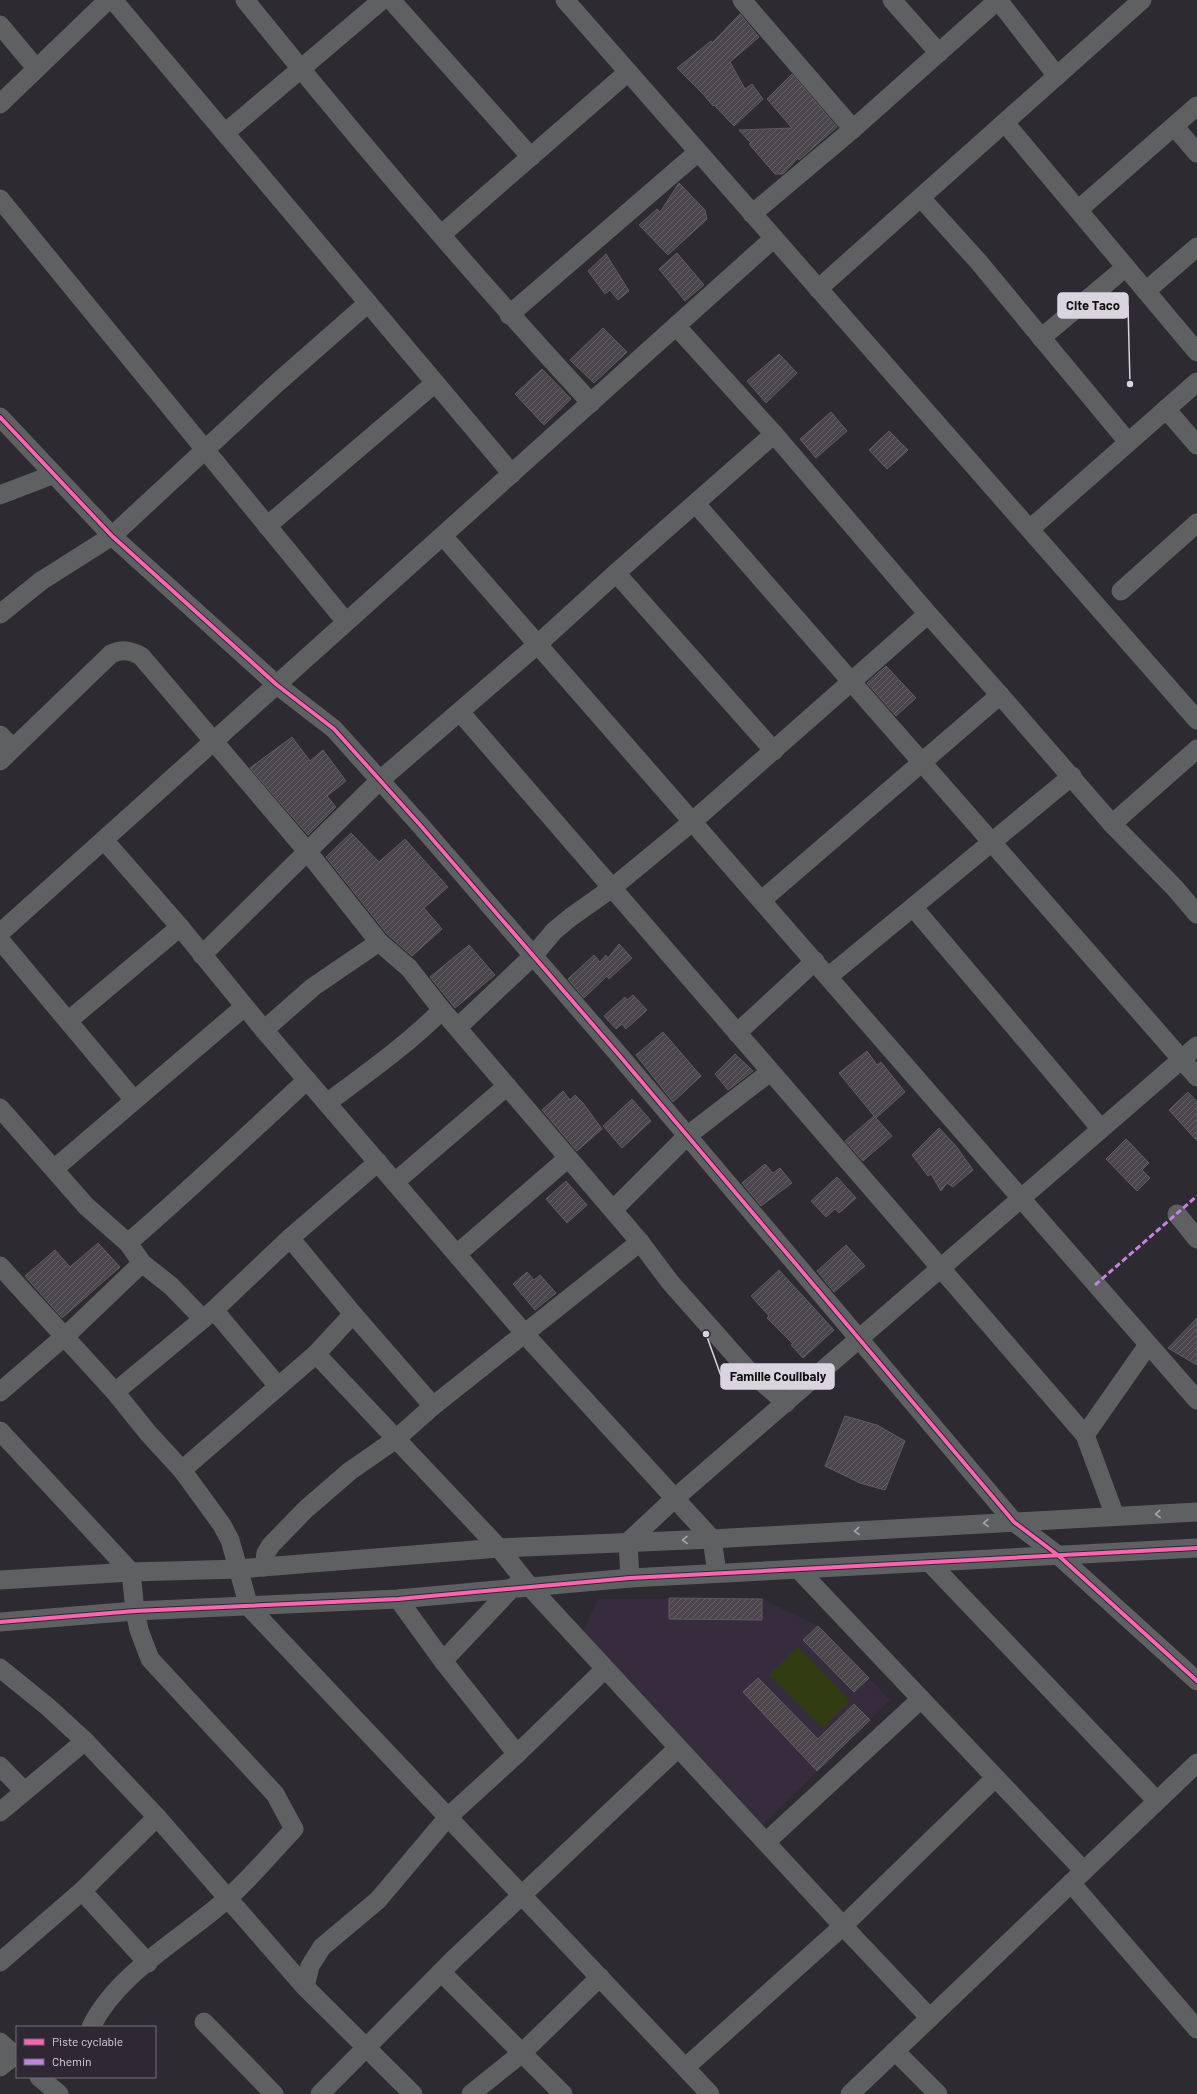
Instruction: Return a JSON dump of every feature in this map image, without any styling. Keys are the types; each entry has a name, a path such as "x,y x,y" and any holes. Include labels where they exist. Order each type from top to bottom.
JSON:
{"street":[{"path":"0,104 108,0"},
{"path":"114,0 512,474"},
{"path":"245,0 301,69 509,315 590,403"},
{"path":"225,133 382,0"},
{"path":"391,0 531,157"},
{"path":"564,0 1197,720"},
{"path":"742,0 853,129"},
{"path":"892,0 939,53"},
{"path":"752,214 853,129 998,0 1057,76"},
{"path":"818,289 1142,0"},
{"path":"0,25 36,68"},
{"path":"442,234 628,72"},
{"path":"1078,210 1197,106"},
{"path":"1005,123 1197,352"},
{"path":"1174,126 1197,153"},
{"path":"509,315 698,152"},
{"path":"0,198 206,448 267,526 346,622"},
{"path":"921,198 977,260 1128,442"},
{"path":"0,934 774,238"},
{"path":"1146,291 1197,247"},
{"path":"1041,338 1126,267"},
{"path":"0,614 40,581 112,536 206,448 368,303"},
{"path":"676,326 774,434 928,614 1072,776 1112,824 1174,887 1197,914"},
{"path":"1030,529 1197,382"},
{"path":"267,526 435,383"},
{"path":"1166,409 1197,445"},
{"path":"0,417 52,475 112,536 276,685 334,728 534,956 1014,1522 1059,1556 1197,1681"},
{"path":"202,955 379,781 538,644 774,434"},
{"path":"0,495 52,475"},
{"path":"696,504 1197,1076"},
{"path":"1121,591 1197,523"},
{"path":"443,536 692,822 762,900 1020,1200 1197,1400"},
{"path":"616,573 774,751"},
{"path":"458,1027 534,956 554,930 612,888 692,822 852,683 928,614"},
{"path":"0,761 7,741 111,654 119,650 133,652 146,662 307,851 378,942 409,968 442,1010 640,1242 670,1282 747,1369 786,1403"},
{"path":"762,900 1000,694"},
{"path":"460,712 1084,1435 1115,1516"},
{"path":"1112,824 1197,749"},
{"path":"828,977 991,841 1072,776"},
{"path":"104,840 180,927 244,1007 456,1254 674,1499 712,1539 717,1573"},
{"path":"913,906 1102,1129"},
{"path":"68,1021 180,927"},
{"path":"0,940 134,1100"},
{"path":"264,1030 313,987 378,942"},
{"path":"737,1033 815,961"},
{"path":"54,1169 244,1007"},
{"path":"327,1103 389,1057 400,1046 415,1037 442,1010"},
{"path":"628,1542 674,1499 1197,1046"},
{"path":"613,1210 687,1136 770,1072"},
{"path":"128,1243 195,1185 226,1153 307,1080"},
{"path":"395,1182 508,1086"},
{"path":"0,1108 86,1206 128,1243 142,1263 209,1314 278,1386"},
{"path":"456,1254 568,1158"},
{"path":"115,1392 209,1314 290,1238 378,1162"},
{"path":"1176,1214 1197,1239"},
{"path":"290,1238 353,1314 433,1406"},
{"path":"264,1567 266,1553 271,1545 306,1509 350,1471 396,1439 433,1406 640,1242"},
{"path":"0,1392 64,1337 142,1263"},
{"path":"0,1266 115,1392 148,1433 182,1470 222,1525 230,1540 249,1607 710,2094"},
{"path":"182,1470 316,1354 353,1314"},
{"path":"1084,1435 1148,1345"},
{"path":"316,1354 499,1548 521,1586 605,1669 930,2018"},
{"path":"0,1431 131,1572 135,1611 139,1630 150,1659 275,1794 294,1829 228,1898 148,1963 107,2002 92,2026"},
{"path":"0,1580 131,1572 239,1569 499,1548 712,1539 1197,1512"},
{"path":"628,1542 630,1578"},
{"path":"0,1622 135,1611 249,1607 398,1599 521,1586 630,1578 1197,1548"},
{"path":"929,1562 1157,1801"},
{"path":"798,1569 996,1778 1077,1877 1197,2029"},
{"path":"443,1662 521,1586"},
{"path":"398,1599 443,1662 518,1754"},
{"path":"0,1668 48,1707 85,1741 157,1817 305,1987 413,2094"},
{"path":"305,1987 310,1966 322,1947 378,1900 448,1816 518,1754 605,1669"},
{"path":"766,1842 921,1699"},
{"path":"0,1812 85,1741"},
{"path":"320,2094 441,1972 678,1748"},
{"path":"850,2094 1197,1763"},
{"path":"0,1766 24,1792"},
{"path":"686,2067 843,1926 996,1778"},
{"path":"0,1962 82,1891 157,1817"},
{"path":"82,1891 148,1963"},
{"path":"441,1972 563,2094"},
{"path":"471,2094 522,2053 600,1977"},
{"path":"204,2022 274,2094"},
{"path":"0,2042 16,2056 0,2067"},
{"path":"895,2051 938,2094"}],"shaded area":[{"path":"598,1599 762,1599 818,1626 890,1700 762,1825 583,1632"}],"green space":[{"path":"798,1647 850,1701 822,1728 769,1675"}],"building":[{"path":"740,14 759,37 730,62 745,89 752,84 763,99 734,126 677,68 711,41 712,43"},
{"path":"792,74 837,127 799,160 798,158 783,174 775,174 739,130 792,128 767,99"},
{"path":"679,183 705,210 707,219 668,255 639,225 657,209 660,212"},
{"path":"677,253 704,285 685,301 659,269"},
{"path":"606,254 629,291 618,300 610,290 605,294 588,271"},
{"path":"603,328 627,352 594,383 570,360"},
{"path":"779,354 797,373 766,403 747,381"},
{"path":"542,369 571,399 544,425 515,394"},
{"path":"831,412 847,431 816,458 800,439"},
{"path":"889,431 908,450 887,469 869,450"},
{"path":"886,666 916,698 896,716 867,683"},
{"path":"292,737 310,761 323,750 346,781 327,796 336,807 308,835 250,768"},
{"path":"351,833 379,862 405,839 448,887 424,908 442,929 412,956 387,934 326,857"},
{"path":"619,944 632,958 609,979 607,976 584,998 568,979 594,955 600,962 606,955 608,958"},
{"path":"469,945 495,975 455,1008 430,977"},
{"path":"633,995 647,1010 626,1029 622,1024 616,1029 604,1016 625,997 627,1000"},
{"path":"663,1032 701,1076 673,1102 636,1055"},
{"path":"867,1051 877,1065 881,1062 905,1092 876,1118 892,1136 863,1161 845,1141 874,1116 839,1073"},
{"path":"735,1054 753,1071 728,1090 715,1074"},
{"path":"563,1091 570,1100 575,1095 583,1103 602,1129 577,1151 542,1110"},
{"path":"1188,1092 1197,1102 1197,1141 1169,1110"},
{"path":"632,1099 651,1121 622,1148 603,1126"},
{"path":"939,1128 956,1146 973,1170 953,1187 947,1183 941,1191 931,1174 928,1176 912,1155"},
{"path":"1126,1139 1149,1163 1142,1170 1150,1178 1137,1191 1106,1159"},
{"path":"765,1164 773,1173 780,1168 792,1183 761,1206 742,1183"},
{"path":"837,1177 856,1198 839,1213 835,1209 826,1217 811,1201"},
{"path":"566,1181 587,1205 567,1223 546,1199"},
{"path":"98,1243 120,1267 62,1318 25,1276 55,1250 70,1267"},
{"path":"846,1245 865,1266 834,1292 817,1271"},
{"path":"779,1270 834,1330 803,1358 791,1345 793,1344 767,1318 769,1316 751,1296"},
{"path":"527,1272 534,1280 540,1275 556,1293 535,1310 513,1284"},
{"path":"1197,1318 1197,1365 1168,1348"},
{"path":"845,1416 877,1425 905,1441 885,1490 860,1483 825,1466"},
{"path":"669,1598 762,1599 762,1620 669,1619"},
{"path":"818,1626 869,1678 854,1692 803,1640"},
{"path":"758,1678 818,1739 854,1704 870,1720 817,1771 743,1692"}],"marked path":[{"path":"1095,1285 1197,1196"}],"cycle path":[{"path":"0,417 112,536 277,685 334,729 421,826 619,1055 1014,1522 1059,1556 1197,1681"},
{"path":"0,1622 135,1611 398,1599 630,1578 1197,1548"}],"place":[{"name":"Cite Taco","path":"1130,384"},
{"name":"Famille Coulibaly","path":"706,1334"}]}
